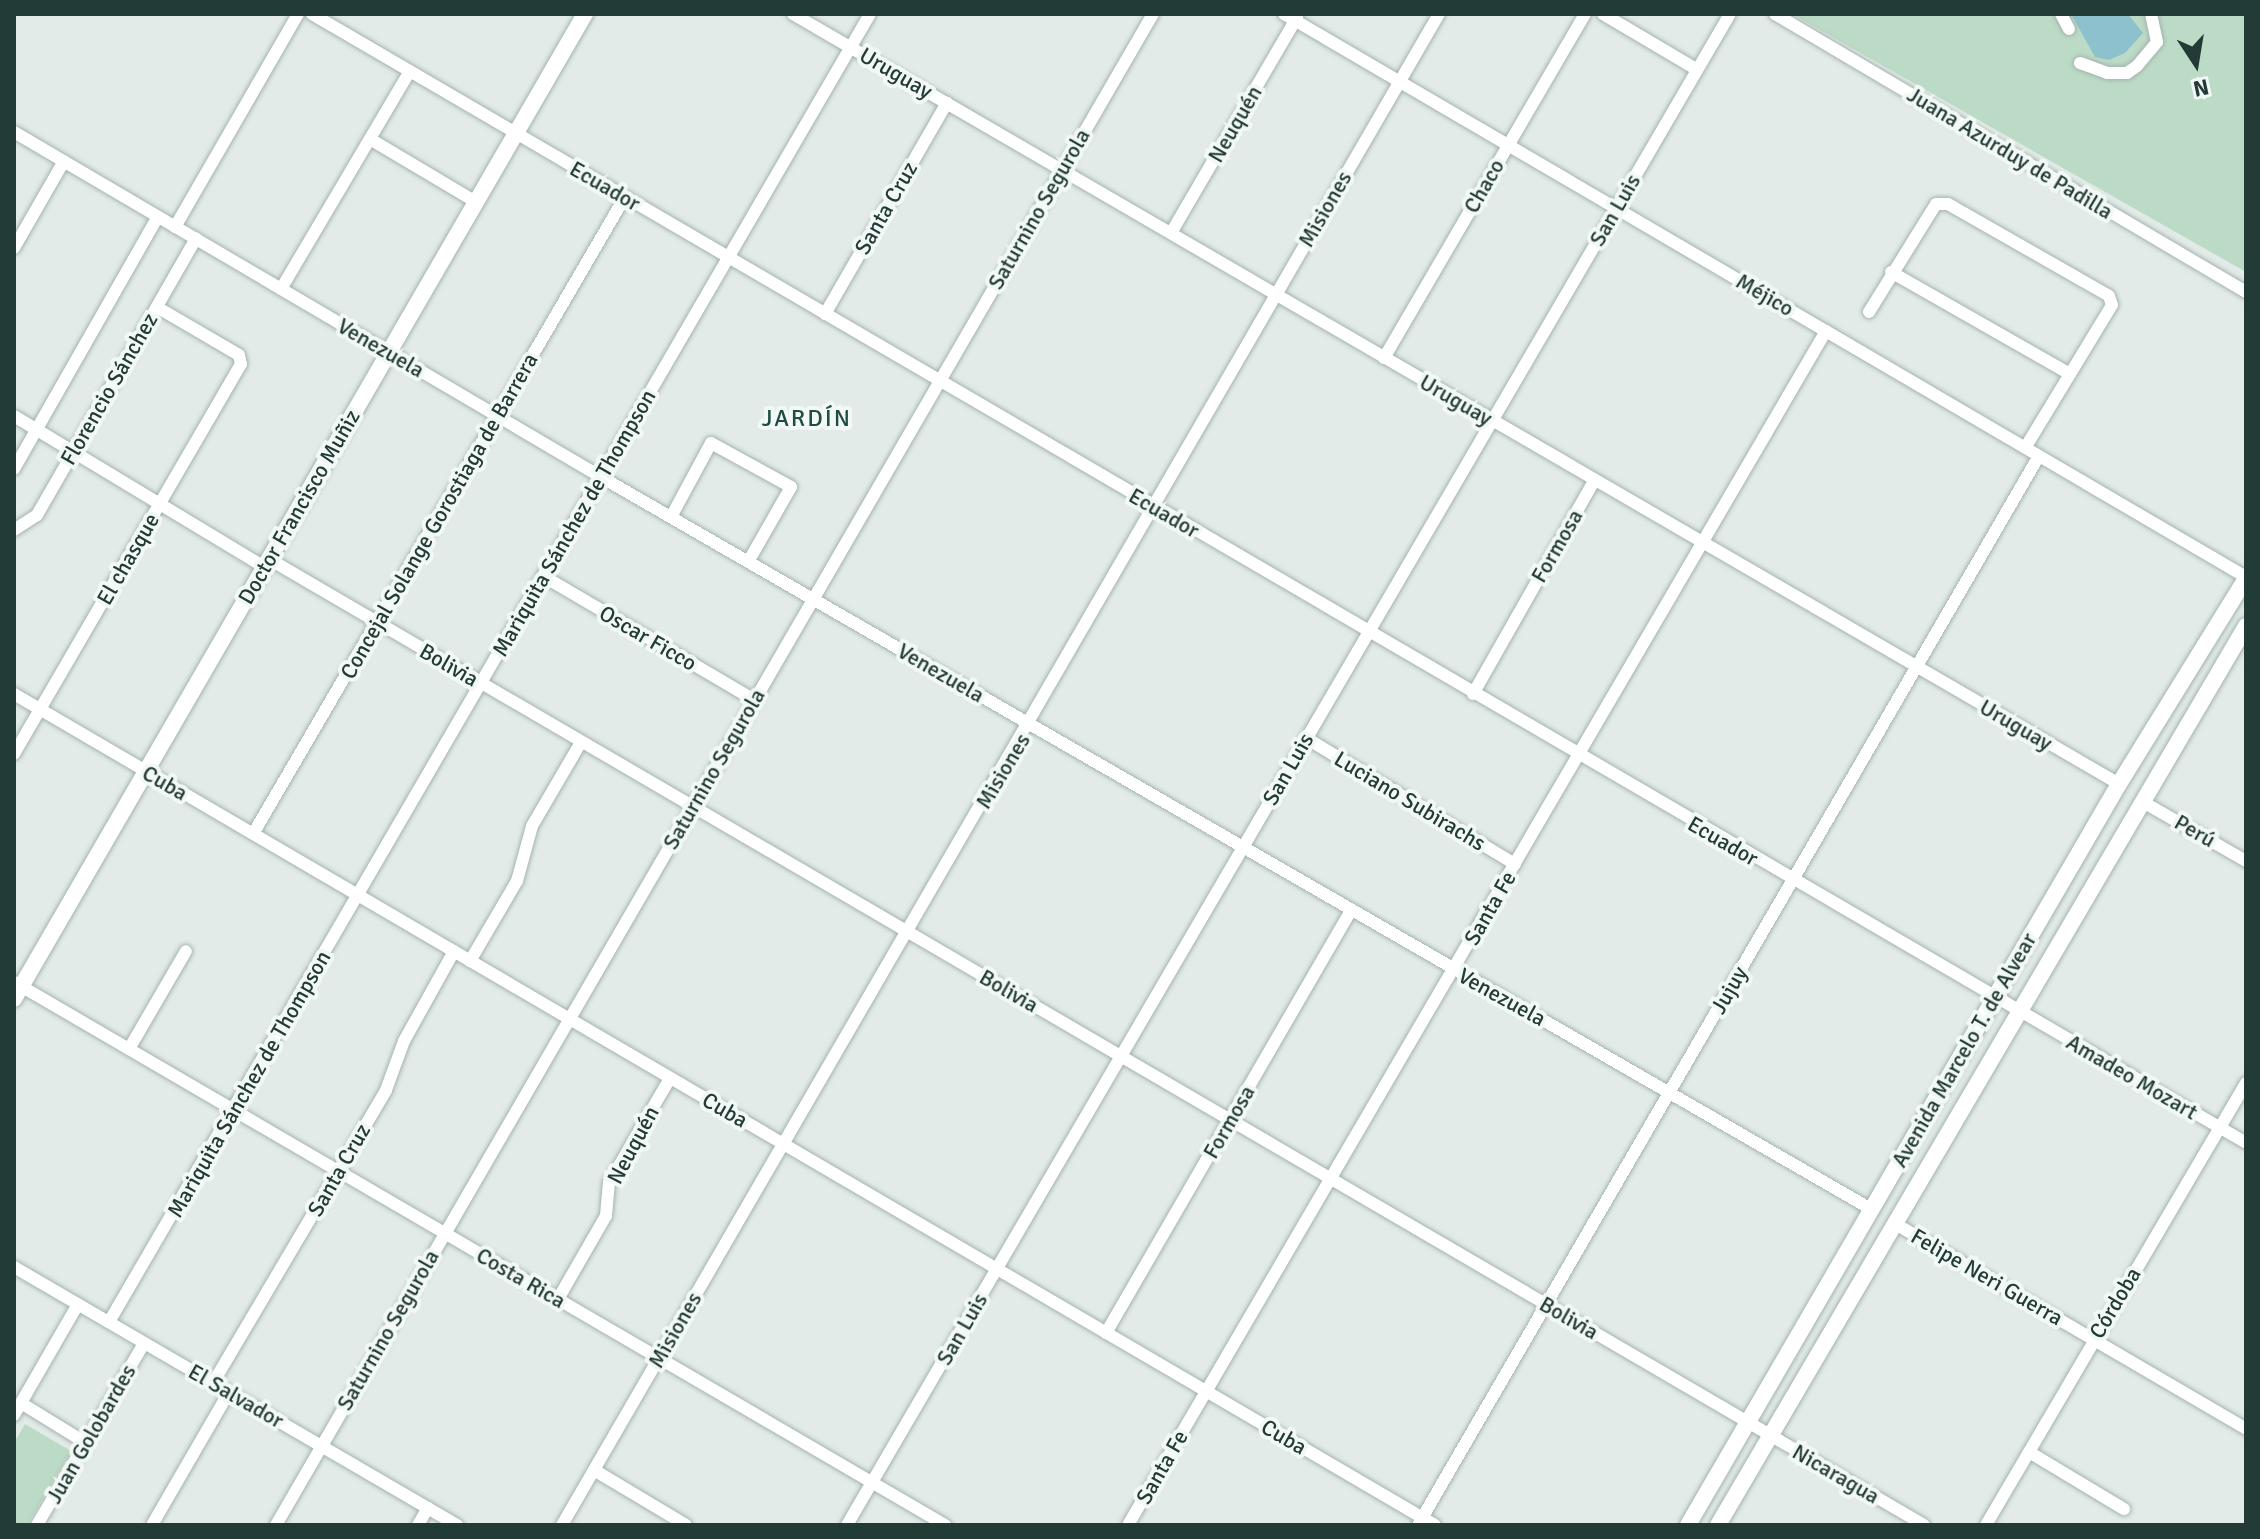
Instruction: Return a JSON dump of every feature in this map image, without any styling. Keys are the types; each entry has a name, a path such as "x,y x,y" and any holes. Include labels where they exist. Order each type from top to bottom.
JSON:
{"main road":[{"name":"Doctor Francisco Muñiz","path":"17,989 585,14"},
{"name":"Avenida Marcelo T. de Alvear","path":"1688,1525 1994,996 2246,577"},
{"name":"Avenida Marcelo T. de Alvear","path":"1718,1525 2246,626"}],"street":[{"path":"175,227 298,14"},
{"name":"Ecuador","path":"312,14 1792,881 2018,1010"},
{"name":"Uruguay","path":"793,14 2119,784"},
{"name":"Mariquita Sánchez de Thompson","path":"109,1322 870,14"},
{"name":"Saturnino Segurola","path":"276,1525 1153,14"},
{"name":"Misiones","path":"562,1525 906,932 1030,725 1439,14"},
{"name":"Chaco","path":"1384,358 1585,14"},
{"path":"1603,14 1696,69"},
{"name":"San Luis","path":"847,1525 1730,14"},
{"name":"Juana Azurduy de Padilla","path":"1775,14 2246,292"},
{"path":"2061,14 2069,29"},
{"path":"2080,63 2107,73 2127,73 2157,42 2151,14"},
{"name":"Méjico","path":"1293,16 1399,82 2246,577"},
{"name":"Neuquén","path":"1171,233 1293,16"},
{"path":"281,289 410,71"},
{"name":"Santa Cruz","path":"825,314 947,103"},
{"name":"Venezuela","path":"14,132 601,477 1871,1209"},
{"path":"370,139 476,202"},
{"path":"14,248 64,161"},
{"name":"Concejal Solange Gorostiaga de Barrera","path":"253,834 625,197"},
{"path":"1869,312 1936,204 1961,211 2109,296 2112,305 2025,448"},
{"name":"Florencio Sánchez","path":"14,469 158,217"},
{"name":"Florencio Sánchez","path":"14,530 37,515 196,239"},
{"path":"1891,272 2070,374"},
{"name":"El chasque","path":"14,754 241,364 239,355 157,307"},
{"name":"Santa Fe","path":"1128,1525 1580,757 1826,331"},
{"name":"Bolivia","path":"14,416 160,504 376,622 1749,1423"},
{"path":"671,517 711,443 791,487 748,562"},
{"name":"Jujuy","path":"1421,1521 2039,456"},
{"name":"Formosa","path":"1473,694 1594,481"},
{"name":"Oscar Ficco","path":"543,576 754,700"},
{"name":"Cuba","path":"14,694 1206,1391 1421,1521 1435,1525"},
{"name":"Luciano Subirachs","path":"1306,738 1515,864"},
{"path":"470,961 517,881 532,826 581,742"},
{"name":"Perú","path":"2143,802 2246,861"},
{"name":"Formosa","path":"1106,1333 1351,910"},
{"path":"129,1049 186,951"},
{"name":"Santa Cruz","path":"213,1383 386,1090 404,1041 454,951"},
{"name":"Costa Rica","path":"17,989 129,1049 945,1525"},
{"name":"Amadeo Mozart","path":"2018,1010 2246,1143"},
{"name":"Neuquén","path":"558,1299 606,1216 609,1183 670,1078"},
{"name":"Córdoba","path":"1986,1525 2246,1083"},
{"name":"Felipe Neri Guerra","path":"1894,1223 2246,1429"},
{"name":"El Salvador","path":"14,1267 457,1525"},
{"path":"78,1304 17,1409 86,1443"},
{"name":"Juan Golobardes","path":"37,1525 144,1343"},
{"path":"152,1525 229,1392"},
{"name":"Nicaragua","path":"1749,1423 1924,1525"},
{"path":"2029,1452 2124,1509"},
{"path":"594,1470 686,1525"},
{"path":"418,1525 428,1508"}],"green space":[{"path":"1792,14 2246,14 2246,272"},
{"path":"25,1424 71,1451 27,1525 14,1525 14,1443"}],"water":[{"path":"2071,14 2128,14 2143,33 2125,53 2109,60 2095,57"}],"district":[{"name":"JARDÍN","path":"807,419"}]}
